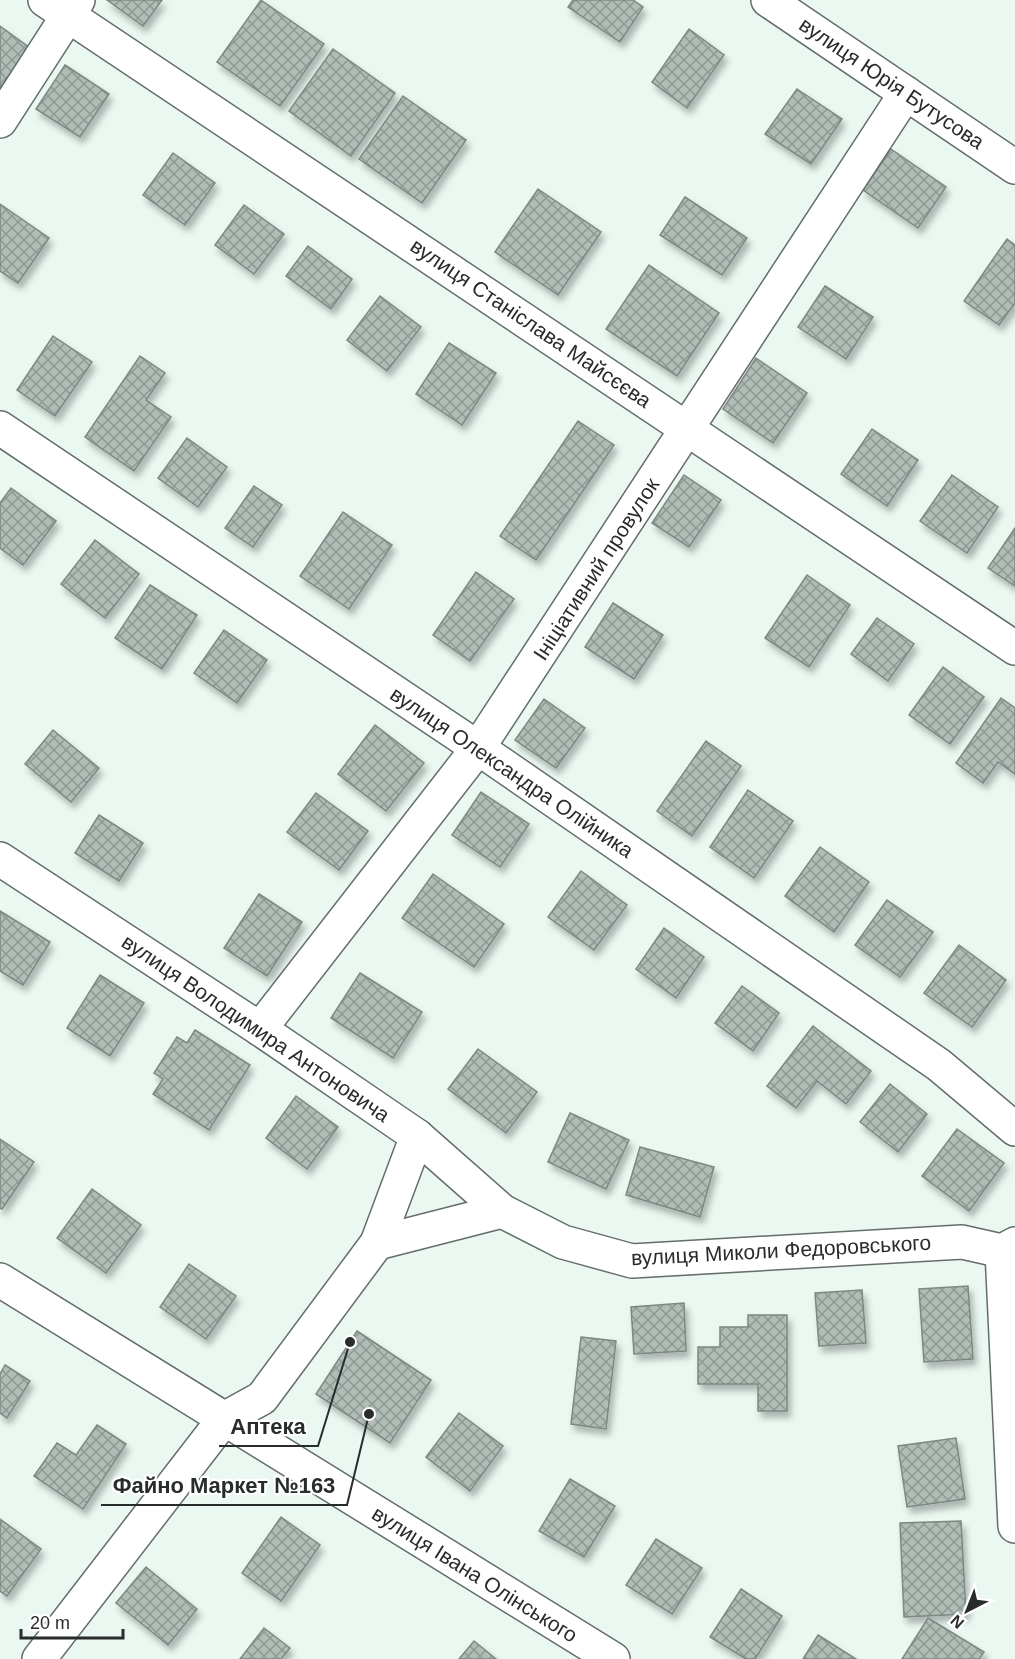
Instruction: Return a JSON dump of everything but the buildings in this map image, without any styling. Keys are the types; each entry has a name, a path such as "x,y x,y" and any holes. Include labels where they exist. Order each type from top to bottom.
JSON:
{"street":[{"name":"вулиця Юрія Бутусова","path":"768,0 1015,166"},
{"path":"0,121 63,5"},
{"name":"вулиця Станіслава Майсєєва","path":"63,5 1015,648"},
{"name":"Ініціативний провулок","path":"261,1029 478,748 906,93"},
{"name":"вулиця Олександра Олійника","path":"0,428 478,748 939,1065 1015,1129"},
{"name":"вулиця Володимира Антоновича","path":"0,859 261,1029 417,1136 502,1211"},
{"path":"39,1659 224,1419 262,1398 377,1244 417,1136"},
{"path":"377,1244 502,1211"},
{"name":"вулиця Миколи Федоровського","path":"502,1211 563,1242 632,1261 962,1242 1009,1248"},
{"path":"1009,1248 1015,1526"},
{"name":"вулиця Івана Олінського","path":"0,1280 613,1659"}],"place":[{"name":"Аптека","path":"350,1342"},
{"name":"Файно Маркет №163","path":"369,1414"}]}
